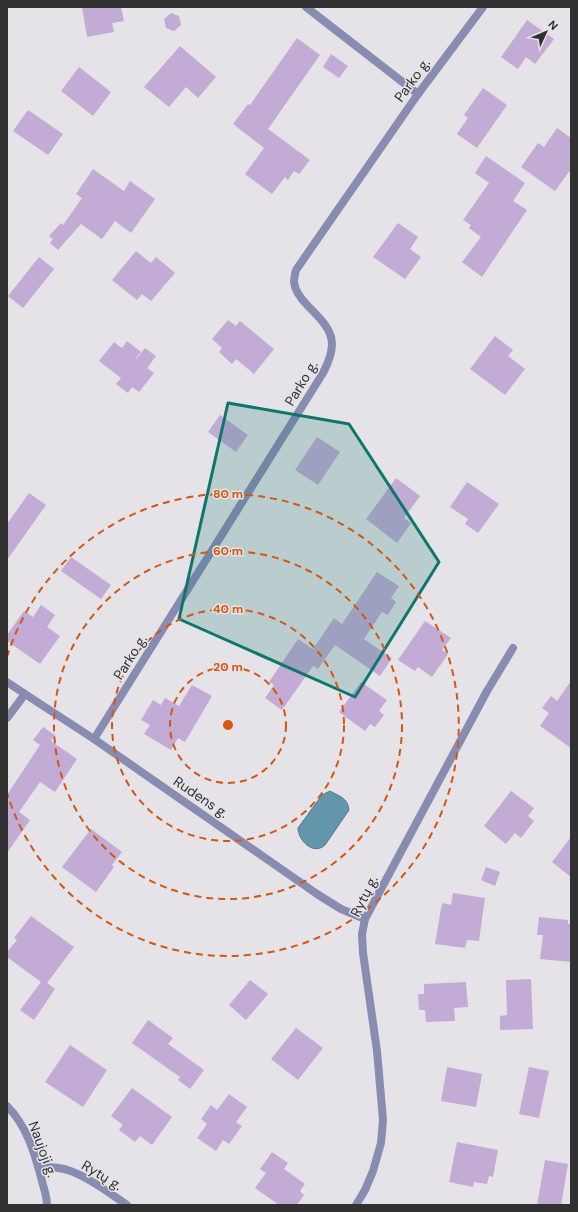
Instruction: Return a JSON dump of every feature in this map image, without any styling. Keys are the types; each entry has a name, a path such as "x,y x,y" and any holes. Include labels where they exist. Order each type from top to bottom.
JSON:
{"street":[{"path":"306,7 418,94"},
{"name":"Parko g.","path":"94,739 323,373 330,359 332,344 331,336 327,326 300,298 294,283 296,270 418,94 483,7"},
{"name":"Rytų g.","path":"356,1205 365,1190 373,1171 381,1143 383,1120 377,1051 363,953 362,934 365,919 512,648"},
{"name":"Rudens g.","path":"7,682 94,739 317,894 341,909 365,919"},
{"path":"7,718 25,694"},
{"name":"Naujoji g.","path":"7,1106 16,1115 26,1133 39,1169 48,1205"},
{"name":"Rytų g.","path":"39,1169 48,1167 59,1168 76,1173 128,1205"}],"highlighted area":[{"path":"228,403 349,424 439,562 355,697 179,619"}],"water":[{"path":"330,791 345,800 349,810 325,845 316,849 311,848 303,842 298,828 322,795"}],"building":[{"path":"82,7 121,7 124,21 112,23 114,32 87,37"},
{"path":"171,13 179,16 181,25 174,31 166,28 164,19"},
{"path":"527,20 554,39 535,64 526,57 518,69 501,57"},
{"path":"297,38 320,55 268,129 310,160 299,174 294,171 288,180 285,177 272,194 245,174 264,148 233,124 248,104 250,105"},
{"path":"180,46 216,77 198,98 186,87 169,107 144,87"},
{"path":"331,54 348,66 339,78 323,67"},
{"path":"79,67 111,92 93,116 61,91"},
{"path":"483,88 507,105 477,148 457,134 468,118 464,115"},
{"path":"28,110 63,134 48,155 13,131"},
{"path":"557,128 571,138 571,169 555,191 521,167 538,143 544,147"},
{"path":"486,156 525,183 513,201 527,210 482,277 462,262 481,237 469,228 471,225 463,220 489,183 475,173"},
{"path":"93,169 124,191 130,181 155,199 131,233 115,221 102,239 81,224 58,250 50,243 53,239 49,236 61,223 63,225 82,198 76,194"},
{"path":"398,223 418,237 410,249 421,257 405,279 373,257"},
{"path":"136,251 151,263 156,257 175,273 151,301 142,294 137,300 112,280"},
{"path":"39,257 54,269 23,308 8,296"},
{"path":"228,320 236,326 240,321 274,349 254,374 236,359 232,364 219,352 222,348 212,339"},
{"path":"495,336 513,350 508,356 525,369 505,395 470,369"},
{"path":"127,341 141,352 135,359 145,348 156,356 147,368 154,373 139,392 132,387 128,393 116,384 121,378 99,361 114,342 122,348"},
{"path":"220,415 248,435 236,452 208,432"},
{"path":"317,437 340,452 318,485 295,470"},
{"path":"396,478 420,496 404,518 411,523 397,543 366,519"},
{"path":"467,482 499,504 478,533 465,524 468,519 450,507"},
{"path":"29,493 46,505 7,560 7,524"},
{"path":"71,557 111,585 101,599 61,571"},
{"path":"377,572 399,586 391,598 396,602 388,615 382,612 364,639 392,658 380,676 335,645 318,669 313,666 282,710 265,698 274,685 269,682 298,639 313,649 334,618 342,624"},
{"path":"41,605 55,615 47,627 60,636 40,664 7,641 7,635 24,611 33,617"},
{"path":"425,621 451,638 442,650 448,654 432,677 418,667 415,671 398,660"},
{"path":"571,681 571,748 540,726 549,713 542,708 551,696 557,701"},
{"path":"361,682 387,700 379,711 384,715 375,727 370,724 365,731 339,712"},
{"path":"192,685 212,696 185,742 178,738 171,750 144,734 150,725 141,720 153,700 161,705 165,698 179,706"},
{"path":"43,727 55,735 51,741 77,759 55,792 40,782 19,812 30,820 7,853 7,795 40,745 33,740"},
{"path":"511,791 534,808 528,816 534,821 521,838 515,833 506,844 484,826"},
{"path":"91,829 122,852 112,865 114,867 96,892 62,867"},
{"path":"571,837 571,877 552,862"},
{"path":"486,867 500,872 495,886 481,880"},
{"path":"453,893 485,898 479,941 467,940 465,948 435,944 442,903 451,905"},
{"path":"31,916 74,947 47,983 55,989 34,1020 20,1010 41,982 7,957 7,952 17,940 14,938"},
{"path":"539,917 568,920 568,924 571,924 571,962 540,959 543,935 537,935"},
{"path":"531,979 533,1029 500,1030 500,1016 507,1015 506,980"},
{"path":"250,980 268,994 246,1020 229,1005"},
{"path":"466,982 468,1007 454,1008 455,1021 426,1022 425,1010 419,1010 418,994 424,994 424,984"},
{"path":"148,1020 173,1038 168,1044 204,1070 190,1089 178,1080 180,1077 132,1043"},
{"path":"296,1028 323,1048 298,1080 271,1059"},
{"path":"70,1045 107,1070 83,1107 45,1082"},
{"path":"447,1067 482,1074 476,1107 441,1101"},
{"path":"529,1067 549,1071 539,1118 519,1114"},
{"path":"132,1088 172,1117 152,1145 140,1136 135,1142 119,1130 123,1125 111,1116"},
{"path":"229,1094 247,1107 236,1122 242,1126 229,1144 223,1140 216,1151 197,1138 207,1124 201,1119 211,1105 217,1110"},
{"path":"457,1142 498,1150 493,1177 489,1176 487,1184 474,1182 473,1187 449,1182"},
{"path":"272,1152 288,1163 284,1169 305,1184 300,1191 304,1195 297,1205 279,1205 255,1188 266,1173 260,1169"},
{"path":"545,1160 568,1164 561,1205 537,1205"}]}
